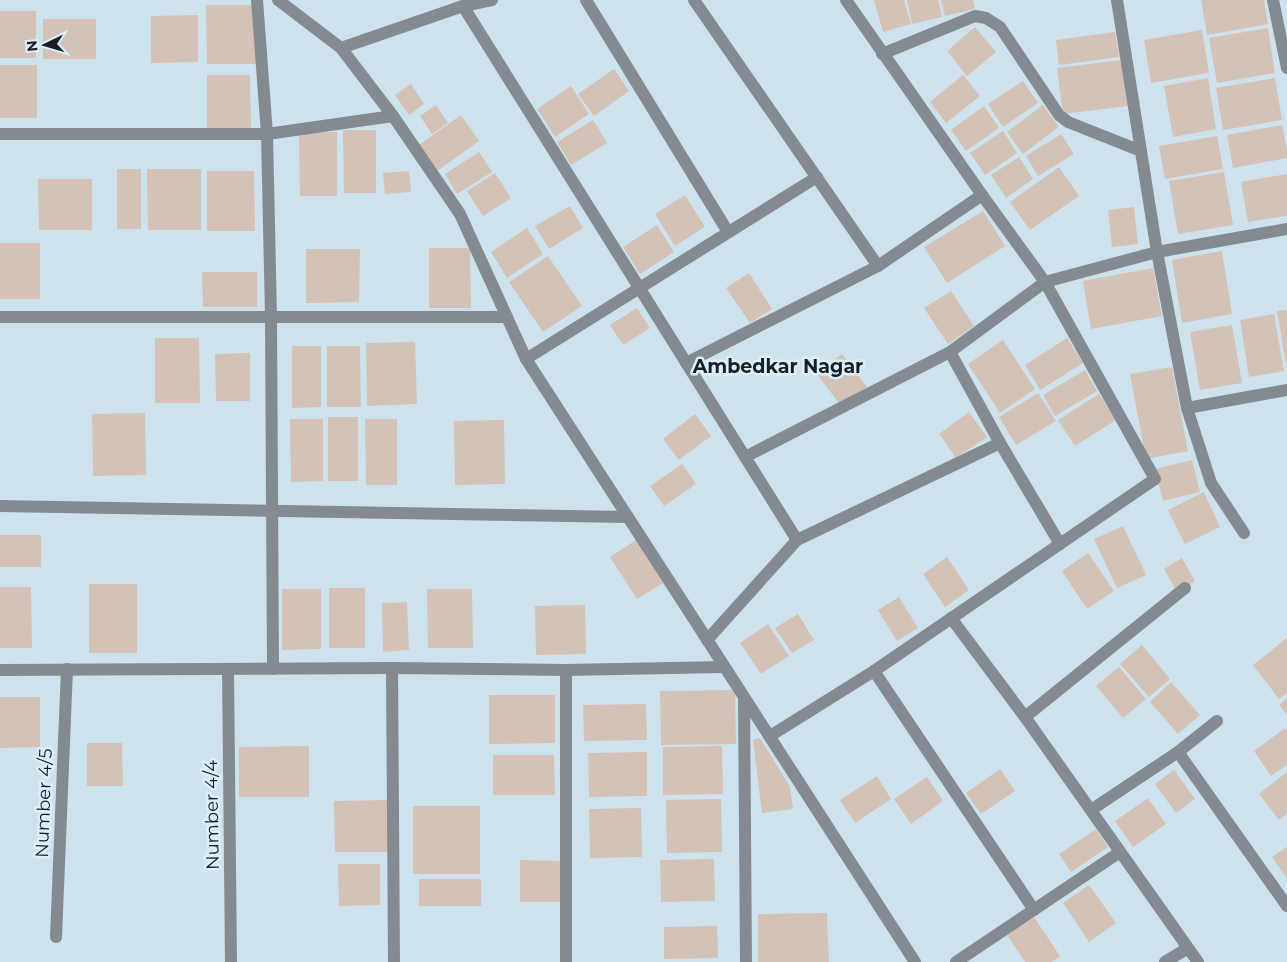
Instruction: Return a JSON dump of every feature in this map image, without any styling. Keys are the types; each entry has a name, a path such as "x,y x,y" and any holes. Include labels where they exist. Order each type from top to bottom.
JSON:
{"street":[{"path":"257,0 267,134 272,317 273,669"},
{"path":"278,0 341,48 393,116 460,214 526,359 915,962"},
{"path":"341,48 463,6 492,0"},
{"path":"586,0 728,232"},
{"path":"694,0 878,266"},
{"path":"770,736 874,671 1155,479 1045,282 882,54 846,0"},
{"path":"1118,0 1157,252 1188,408 1211,483 1244,533"},
{"path":"1273,0 1287,68"},
{"path":"463,6 796,540"},
{"path":"882,54 974,16 986,18 1000,27 1059,115 1068,122 1141,151"},
{"path":"0,134 267,134 393,116"},
{"path":"526,359 816,177"},
{"path":"686,363 878,266 982,194"},
{"path":"745,457 950,352 1045,282 1157,252 1287,229"},
{"path":"0,317 507,317"},
{"path":"950,352 1000,443 1060,544"},
{"path":"1188,408 1287,390"},
{"path":"707,640 796,540 1000,443"},
{"path":"0,506 628,517"},
{"path":"1025,717 1185,588"},
{"path":"951,618 1025,717 1198,962"},
{"path":"0,670 392,668 566,670 724,667"},
{"name":"Number 4/4","path":"228,668 231,962"},
{"path":"392,668 394,962"},
{"name":"Number 4/5","path":"56,938 67,669"},
{"path":"566,670 566,962"},
{"path":"874,671 1034,910"},
{"path":"744,697 746,962"},
{"path":"1090,810 1178,752 1217,721"},
{"path":"1178,752 1286,901"},
{"path":"956,962 1120,852"},
{"path":"1165,962 1188,948"}],"building":[{"path":"874,0 904,0 911,24 883,32"},
{"path":"907,0 938,0 942,17 912,24"},
{"path":"941,0 973,0 975,9 945,16"},
{"path":"1201,0 1264,0 1268,24 1207,35"},
{"path":"206,5 257,5 257,64 207,64"},
{"path":"0,11 36,11 36,58 0,58"},
{"path":"198,15 198,62 151,63 151,16"},
{"path":"43,19 96,19 96,59 43,59"},
{"path":"975,27 996,52 967,76 947,51"},
{"path":"1268,28 1275,73 1217,83 1209,38"},
{"path":"1202,30 1209,73 1151,83 1144,40"},
{"path":"1115,32 1119,57 1059,65 1056,40"},
{"path":"1122,60 1128,106 1063,114 1057,68"},
{"path":"0,65 37,65 37,118 0,118"},
{"path":"614,69 629,91 594,116 578,94"},
{"path":"207,75 250,75 251,128 207,128"},
{"path":"963,75 980,96 946,123 930,102"},
{"path":"1208,78 1216,129 1173,137 1164,86"},
{"path":"1275,78 1282,120 1223,130 1216,88"},
{"path":"1023,81 1038,103 1003,127 988,104"},
{"path":"411,84 424,104 409,115 395,95"},
{"path":"571,86 589,114 555,137 537,109"},
{"path":"436,105 448,123 432,134 420,116"},
{"path":"1043,105 1059,127 1023,154 1007,132"},
{"path":"984,106 999,128 966,151 951,130"},
{"path":"461,115 479,141 437,171 419,145"},
{"path":"593,120 607,143 571,165 557,142"},
{"path":"1282,125 1287,158 1233,168 1227,135"},
{"path":"343,130 376,130 376,193 344,193"},
{"path":"1003,131 1017,153 985,175 970,153"},
{"path":"337,132 337,196 300,196 299,133"},
{"path":"1061,134 1074,154 1038,176 1026,156"},
{"path":"1217,136 1223,169 1165,179 1159,146"},
{"path":"479,152 492,172 457,194 445,174"},
{"path":"1019,157 1033,179 1006,198 991,175"},
{"path":"1059,167 1079,196 1030,230 1010,202"},
{"path":"117,169 141,169 141,229 117,229"},
{"path":"147,169 201,169 201,230 148,230"},
{"path":"207,171 254,171 255,231 207,231"},
{"path":"409,171 411,192 385,194 383,173"},
{"path":"1224,172 1233,225 1178,234 1169,181"},
{"path":"495,173 511,198 483,216 467,191"},
{"path":"1287,174 1287,216 1248,222 1241,182"},
{"path":"38,179 92,179 92,230 39,230"},
{"path":"685,195 705,227 675,246 655,214"},
{"path":"570,206 583,228 549,249 535,226"},
{"path":"1134,207 1138,244 1112,247 1108,210"},
{"path":"983,211 1005,246 947,283 924,247"},
{"path":"657,225 674,252 640,274 623,247"},
{"path":"527,228 543,254 507,278 491,252"},
{"path":"0,243 40,243 40,299 0,299"},
{"path":"429,248 470,248 471,308 429,308"},
{"path":"306,249 360,249 359,302 306,303"},
{"path":"1222,251 1232,314 1182,323 1172,260"},
{"path":"548,256 582,306 543,332 509,282"},
{"path":"1153,268 1162,316 1091,329 1083,281"},
{"path":"202,272 257,272 257,307 203,307"},
{"path":"749,273 772,309 750,323 726,288"},
{"path":"951,291 974,326 948,344 924,308"},
{"path":"637,308 650,328 623,345 610,325"},
{"path":"1287,310 1287,362 1286,363 1277,311"},
{"path":"1274,314 1284,371 1249,377 1240,320"},
{"path":"1232,325 1242,383 1200,390 1190,332"},
{"path":"155,338 199,338 200,403 155,403"},
{"path":"1067,338 1083,363 1040,390 1025,365"},
{"path":"1003,340 1035,389 1000,413 968,364"},
{"path":"415,342 417,404 367,406 366,343"},
{"path":"292,346 321,346 321,407 292,408"},
{"path":"327,346 360,346 361,407 327,407"},
{"path":"250,353 250,401 216,401 215,354"},
{"path":"842,354 867,387 841,406 817,374"},
{"path":"1172,367 1188,451 1146,459 1130,374"},
{"path":"1085,370 1097,391 1055,416 1043,395"},
{"path":"1038,393 1056,421 1016,445 999,417"},
{"path":"1099,394 1116,420 1075,446 1058,420"},
{"path":"969,412 987,437 956,458 939,434"},
{"path":"145,413 146,475 93,476 92,414"},
{"path":"695,414 711,436 679,460 663,439"},
{"path":"328,417 358,417 358,481 328,481"},
{"path":"290,419 323,419 323,481 291,482"},
{"path":"365,419 397,419 397,485 366,485"},
{"path":"504,420 505,484 455,485 454,421"},
{"path":"1192,460 1200,492 1163,501 1155,469"},
{"path":"682,464 696,484 664,506 650,486"},
{"path":"1204,492 1220,527 1185,544 1168,510"},
{"path":"1123,526 1146,575 1117,588 1094,539"},
{"path":"0,535 41,535 41,567 0,567"},
{"path":"636,540 663,583 637,599 610,557"},
{"path":"1088,553 1114,591 1087,609 1062,571"},
{"path":"947,557 969,590 945,607 923,574"},
{"path":"1182,558 1195,581 1177,592 1164,569"},
{"path":"89,584 137,584 137,653 89,653"},
{"path":"0,587 31,587 32,648 0,648"},
{"path":"329,588 365,588 365,648 329,648"},
{"path":"282,589 321,589 321,649 282,650"},
{"path":"427,589 472,589 473,648 428,648"},
{"path":"899,597 918,628 897,641 878,610"},
{"path":"407,602 409,650 383,652 382,603"},
{"path":"585,605 586,654 536,655 535,606"},
{"path":"798,614 814,640 792,653 775,628"},
{"path":"768,624 789,656 761,674 740,643"},
{"path":"1287,638 1287,693 1279,699 1253,665"},
{"path":"1142,645 1170,679 1149,697 1120,664"},
{"path":"1119,667 1146,699 1123,718 1096,686"},
{"path":"1171,682 1200,715 1178,734 1150,702"},
{"path":"735,690 736,744 661,745 660,691"},
{"path":"489,695 555,695 555,743 489,744"},
{"path":"0,697 40,697 40,747 0,748"},
{"path":"1287,698 1287,715 1279,705"},
{"path":"646,704 647,740 584,741 583,705"},
{"path":"1285,728 1287,730 1287,765 1271,776 1254,751"},
{"path":"760,738 790,787 793,809 762,813 753,740"},
{"path":"87,743 122,743 123,786 87,786"},
{"path":"309,746 309,797 239,797 239,747"},
{"path":"722,746 723,794 663,795 663,747"},
{"path":"647,752 647,796 589,797 588,753"},
{"path":"493,755 554,755 555,795 493,795"},
{"path":"1000,769 1015,791 981,814 966,793"},
{"path":"1174,770 1195,799 1176,813 1155,784"},
{"path":"1287,772 1287,813 1279,820 1259,794"},
{"path":"877,776 891,799 855,823 840,800"},
{"path":"927,777 943,801 911,824 894,799"},
{"path":"1148,798 1166,824 1133,847 1115,821"},
{"path":"721,799 722,852 667,853 666,800"},
{"path":"388,800 389,852 335,852 334,801"},
{"path":"413,806 480,806 480,874 413,874"},
{"path":"641,808 642,857 590,858 589,809"},
{"path":"1096,829 1108,847 1071,872 1059,854"},
{"path":"1287,847 1287,879 1272,857"},
{"path":"714,859 715,901 661,902 660,860"},
{"path":"520,860 560,861 560,902 520,902"},
{"path":"338,864 380,864 380,905 339,906"},
{"path":"419,879 481,879 481,906 419,906"},
{"path":"1089,885 1116,923 1089,942 1063,903"},
{"path":"827,913 829,962 758,962 758,914"},
{"path":"1034,917 1060,956 1052,962 1025,962 1007,935"},
{"path":"717,926 718,958 664,959 664,927"}],"district":[{"name":"Ambedkar Nagar","path":"778,366"}]}
